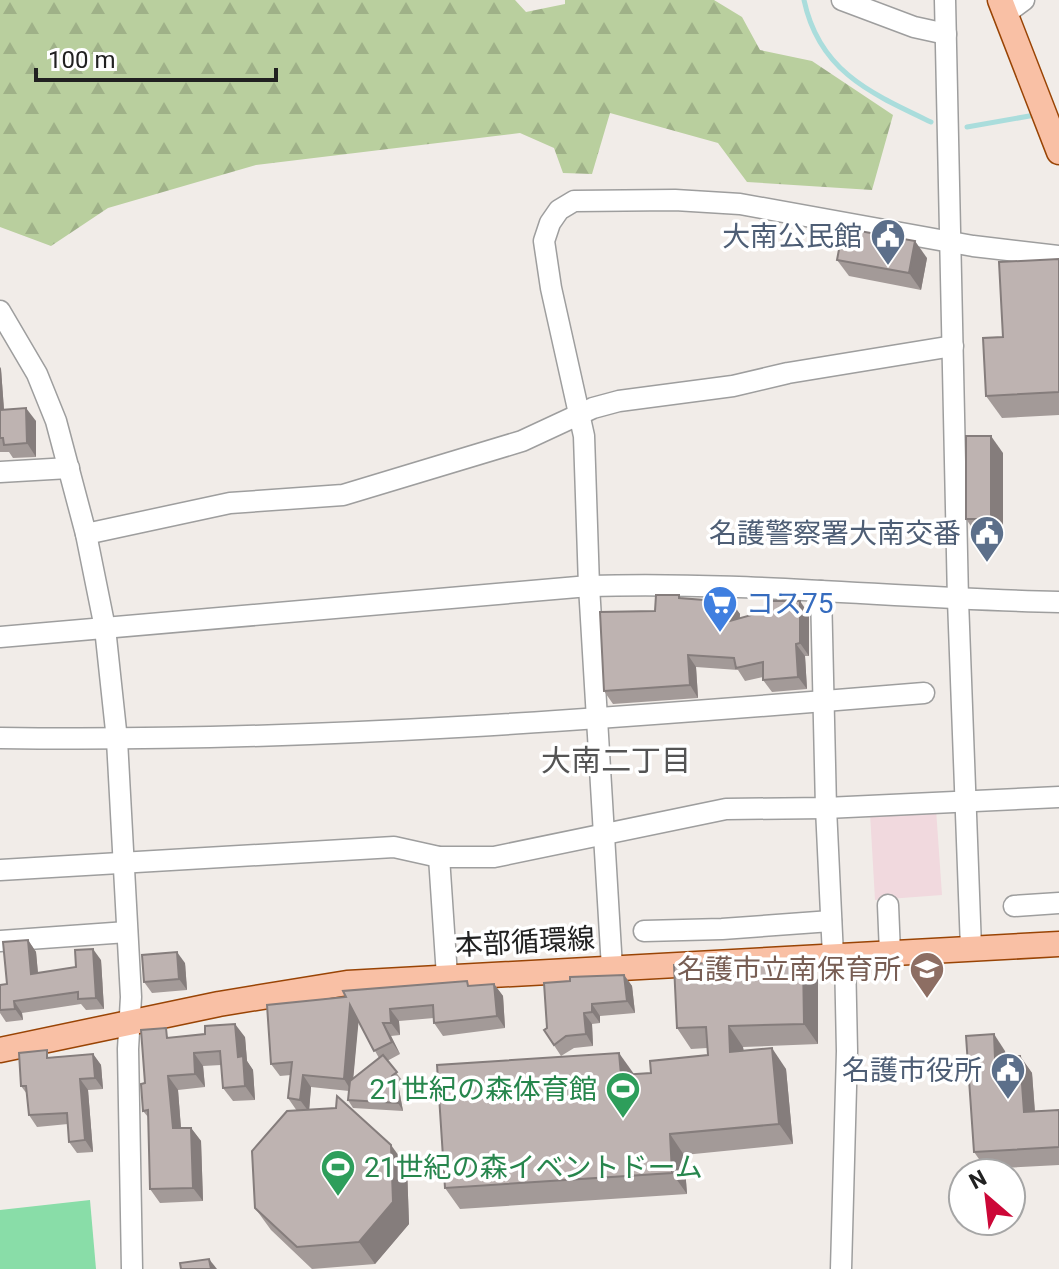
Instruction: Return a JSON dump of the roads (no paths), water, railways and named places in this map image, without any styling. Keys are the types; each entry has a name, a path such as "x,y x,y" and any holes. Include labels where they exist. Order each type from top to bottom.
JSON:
{"main road":[{"path":"1010,5 1042,112 1059,152"},
{"name":"本部循環線","path":"0,1050 219,1004 347,983 1059,944"}],"street":[{"path":"842,0 914,27 946,34"},
{"path":"945,0 958,600 971,948"},
{"path":"612,968 589,586 584,436 562,343 544,241 550,223 559,210 574,201 675,200 740,204 950,241 1059,256"},
{"path":"0,311 37,374 56,421 86,534 105,628 117,740 131,997 132,1269"},
{"path":"86,534 230,503 343,495 522,441 593,408 619,401 733,386 788,373 953,346"},
{"path":"0,472 69,468"},
{"path":"0,637 589,586 657,584 958,600 1059,602"},
{"path":"821,591 831,921 839,956 847,1051 841,1269"},
{"path":"0,738 117,740 309,736 597,719 924,693"},
{"path":"0,870 394,847 439,857 494,857 726,809 826,808 1059,797"},
{"path":"439,857 447,976"},
{"path":"1014,906 1059,903"},
{"path":"888,905 890,953"},
{"path":"644,931 831,921"},
{"path":"722,929 723,962"},
{"path":"0,941 127,932"}],"waterway":[{"path":"804,0 811,24 822,45 850,77 888,101 931,122"},
{"path":"967,127 1035,115"}],"place":[{"name":"大南公民館","path":"888,267"},
{"name":"名護警察署大南交番","path":"987,564"},
{"name":"コス75","path":"720,634"},
{"name":"名護市立南保育所","path":"927,1000"},
{"name":"名護市役所","path":"1008,1101"},
{"name":"21世紀の森体育館","path":"623,1120"},
{"name":"21世紀の森イベントドーム","path":"338,1198"}],"district":[{"name":"大南二丁目","path":"616,760"}]}
